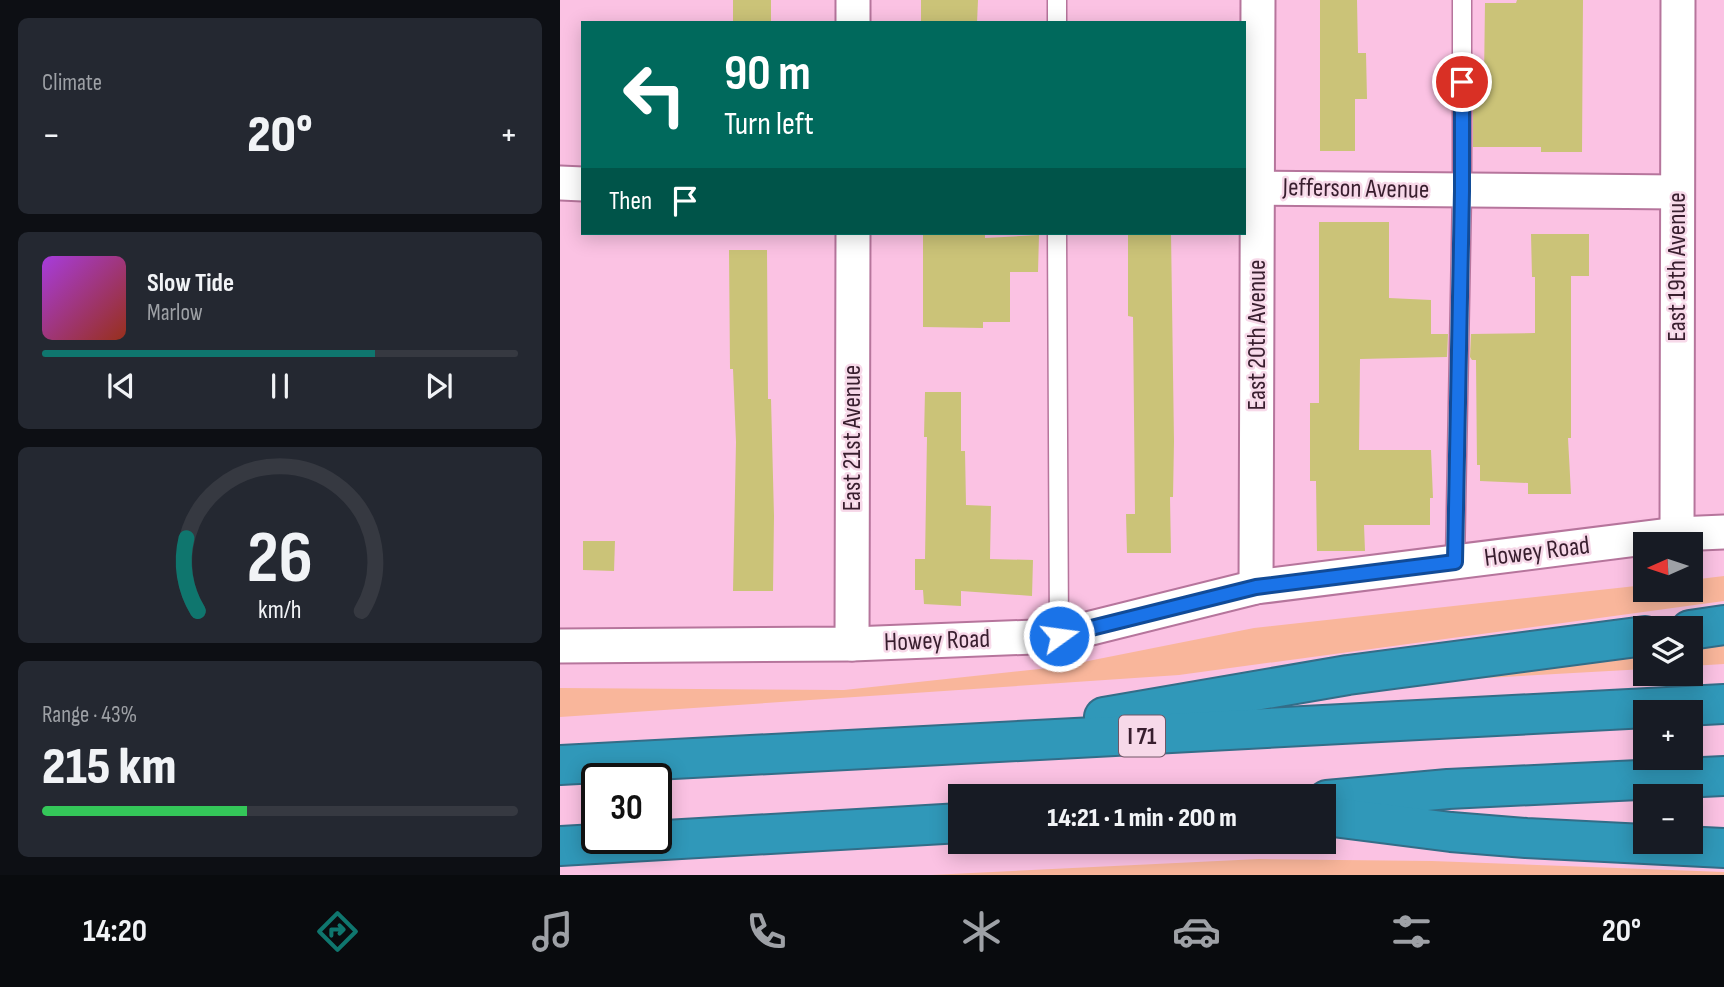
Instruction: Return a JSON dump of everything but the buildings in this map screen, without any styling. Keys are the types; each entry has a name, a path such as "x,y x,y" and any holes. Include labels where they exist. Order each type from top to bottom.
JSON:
{"highway":[{"path":"1703,628 1724,625"},
{"path":"934,746 1349,675 1633,638"},
{"name":"I 71","path":"560,765 1724,704"},
{"path":"1336,799 1448,789 1724,776"},
{"path":"1336,817 1489,835 1724,848"},
{"path":"560,846 948,824"}],"street":[{"path":"853,0 853,21"},
{"name":"East 20th Avenue","path":"1256,587 1251,188 1258,0"},
{"name":"East 19th Avenue","path":"1677,532 1678,0"},
{"path":"560,183 581,184"},
{"name":"Jefferson Avenue","path":"1251,188 1677,192"},
{"name":"East 21st Avenue","path":"852,235 852,644"},
{"name":"Howey Road","path":"1703,533 1724,532"},
{"name":"Howey Road","path":"560,646 852,644 1059,636 1256,587 1633,540"}],"lane":[{"path":"1057,0 1057,21"},
{"path":"1455,562 1462,191 1462,0"},
{"path":"1057,235 1059,636"}],"shaded area":[{"path":"1724,576 1724,601 1179,675 560,717 560,688 844,690 1058,667 1254,628 1633,586 1633,602 1703,602 1703,579"},
{"path":"1724,642 1724,664 1703,665 1703,644"},
{"path":"1633,654 1633,670 1450,680"},
{"path":"1259,859 1432,861 1724,872 1724,875 931,875"}],"route":[{"path":"1059,636 1256,587 1455,562 1462,82"}]}
